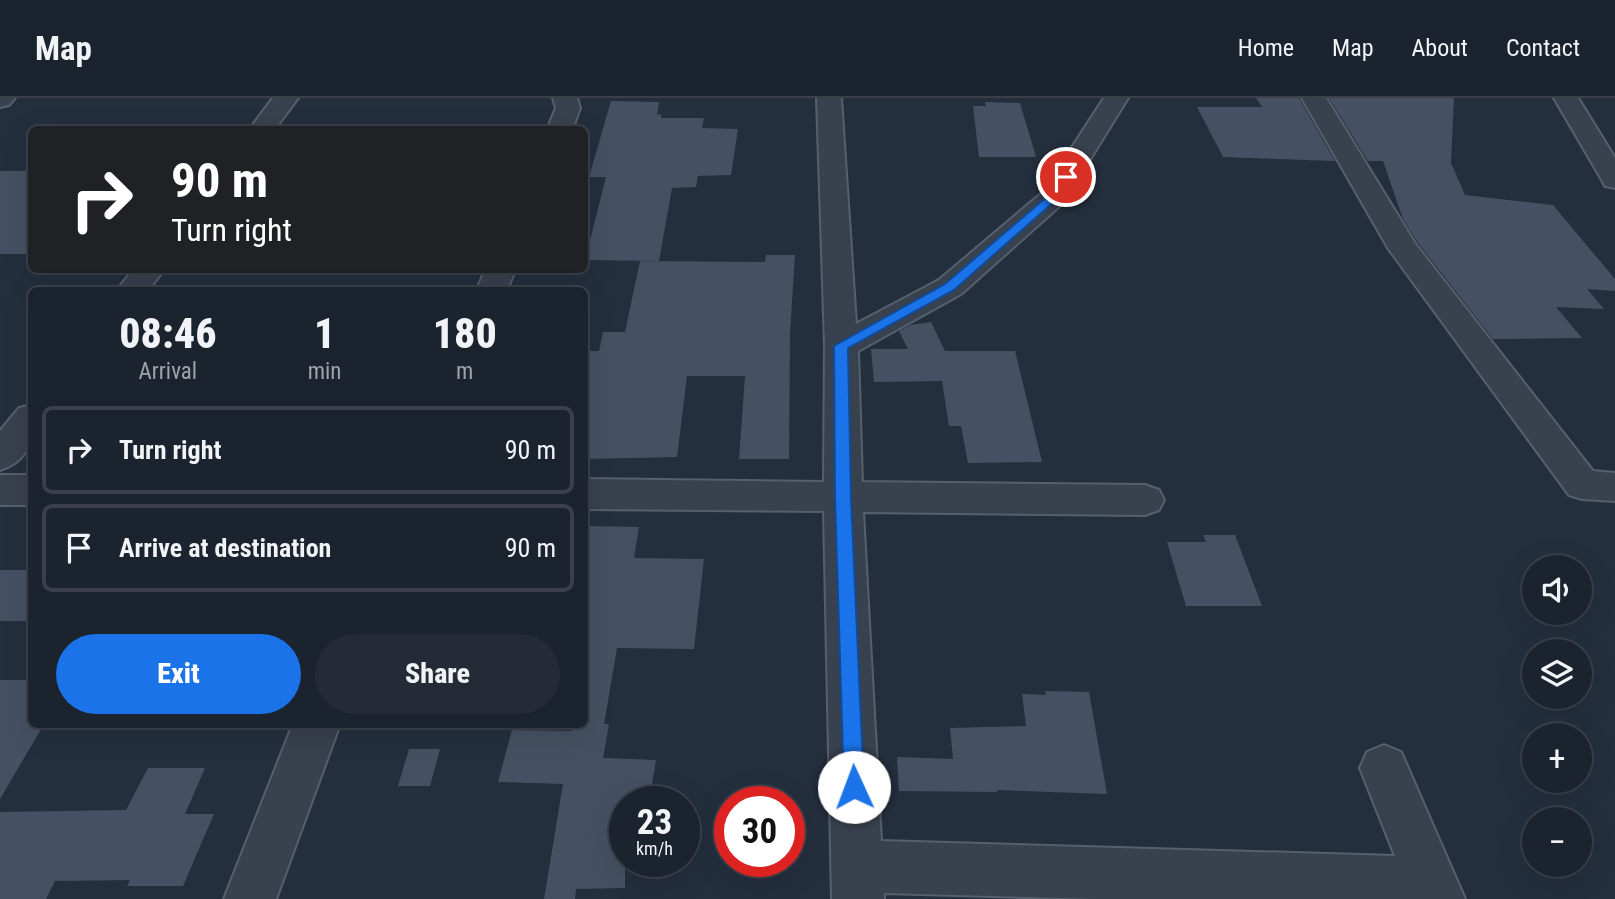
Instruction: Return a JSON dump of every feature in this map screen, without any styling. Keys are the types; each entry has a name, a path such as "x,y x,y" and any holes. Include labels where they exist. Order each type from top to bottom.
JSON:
{"street":[{"path":"264,126 286,98"},
{"path":"561,126 568,108 565,98"},
{"path":"829,98 841,346 843,498 858,883 1436,891 1384,768"},
{"path":"841,346 950,287 1053,197 1116,98"},
{"path":"1314,98 1402,248 1582,485 1615,487"},
{"path":"1566,98 1615,180"},
{"path":"135,287 146,273"},
{"path":"0,456 28,421"},
{"path":"0,490 28,490"},
{"path":"588,494 1145,500"},
{"path":"250,899 315,728"}],"building":[{"path":"1256,98 1299,98 1335,161 1223,157 1197,107 1262,107"},
{"path":"1329,98 1454,98 1451,163 1465,195 1553,205 1615,279 1615,291 1587,289 1604,309 1556,307 1582,338 1493,339 1418,243 1403,219 1383,161 1368,161"},
{"path":"611,101 659,102 657,115 661,114 661,118 704,118 702,128 738,129 731,175 698,176 696,187 672,188 659,261 588,260 588,248 606,177 589,177"},
{"path":"985,102 1020,103 1036,157 979,157 973,106 986,106"},
{"path":"0,171 28,171 28,254 0,254"},
{"path":"766,255 795,255 790,333 789,459 739,459 745,376 687,376 677,457 588,459 588,351 599,351 603,332 625,332 640,261 765,262"},
{"path":"931,322 945,351 1015,351 1042,462 968,463 961,426 949,426 942,381 874,382 871,349 908,349 899,331 911,325"},
{"path":"588,526 639,527 634,558 704,559 694,649 617,648 604,724 609,724 603,758 656,760 652,786 609,786 609,877 625,877 625,888 576,889 575,899 544,899 563,784 498,782 512,730 572,731 573,728 588,728"},
{"path":"1203,535 1235,535 1262,606 1186,606 1167,542 1206,542"},
{"path":"0,570 28,570 28,621 0,621"},
{"path":"0,680 28,680 28,728 42,728 0,799"},
{"path":"1045,691 1089,692 1107,794 997,790 899,791 897,757 953,759 950,728 1026,726 1022,694 1046,695"},
{"path":"409,749 440,749 430,786 398,786"},
{"path":"148,768 205,768 185,814 214,814 183,886 127,886 130,880 55,881 46,899 0,899 0,812 126,810"}],"route":[{"path":"854,787 843,498 841,346 950,287 1053,197 1066,177"}]}
